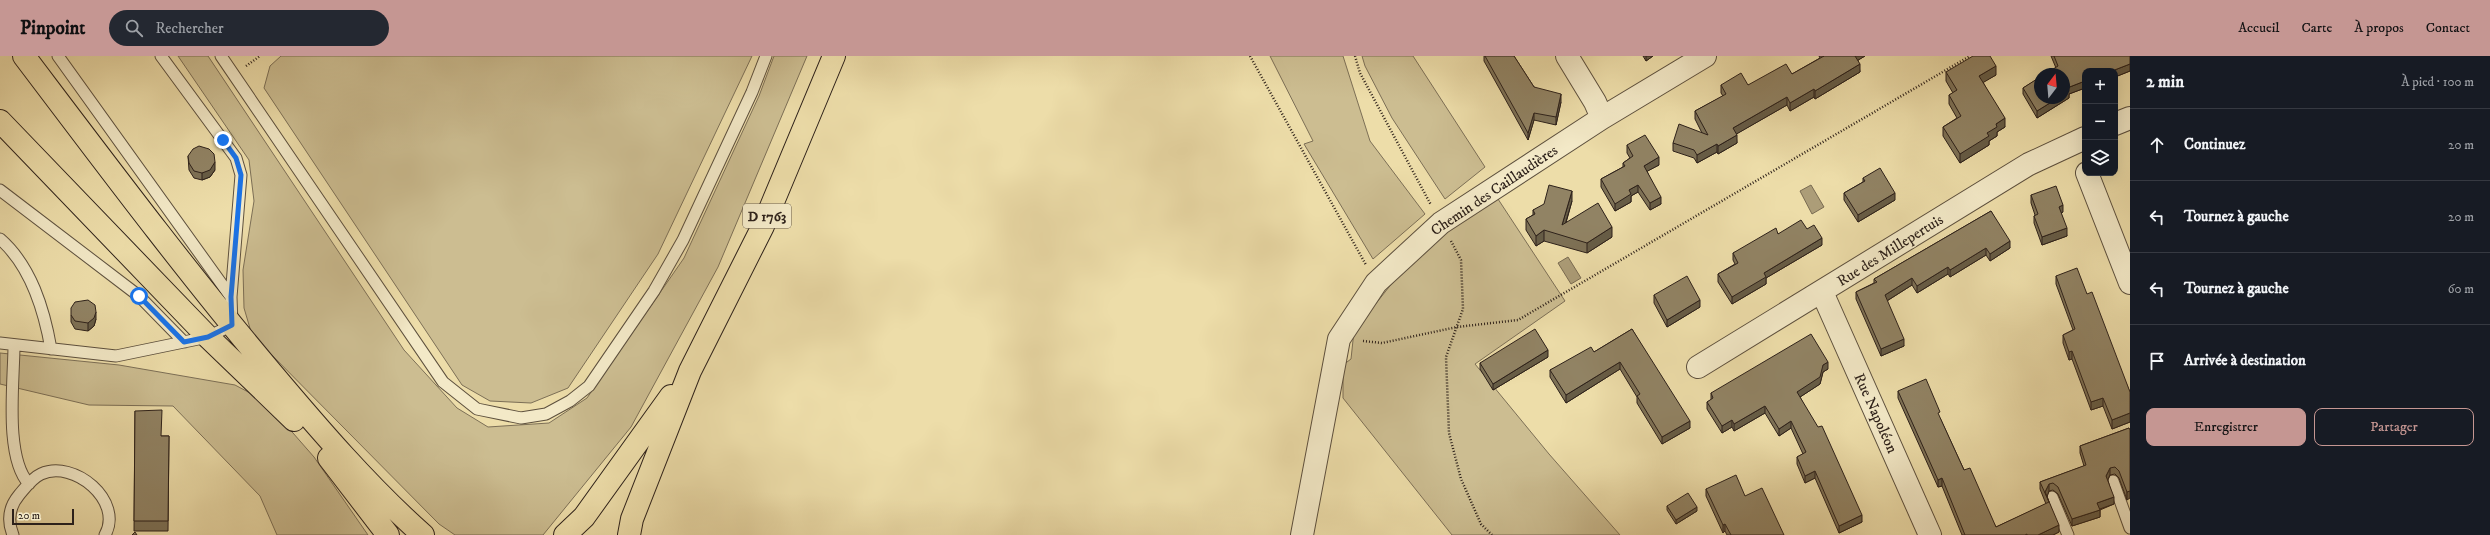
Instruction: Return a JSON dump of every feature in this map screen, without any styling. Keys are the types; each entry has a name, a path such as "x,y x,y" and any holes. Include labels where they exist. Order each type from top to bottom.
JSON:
{"main road":[{"path":"24,56 232,325 314,422 386,500 423,535"},
{"name":"D 1763","path":"629,535 632,519 690,371 763,226 834,56"},
{"path":"0,121 208,337 278,403 334,463 388,535"},
{"name":"D 1763","path":"565,535 584,517 690,371"}],"street":[{"path":"1567,56 1596,102 1602,118"},
{"name":"Chemin des Caillaudières","path":"1302,535 1338,339 1376,283 1441,223 1602,118 1705,56"},
{"path":"2118,123 2130,118"},
{"path":"2080,141 2082,152"},
{"name":"Rue des Millepertuis","path":"1698,367 2029,164 2080,141"},
{"path":"2088,176 2130,282"},
{"name":"Rue Napoléon","path":"1822,292 1930,535"}],"lane":[{"path":"58,56 231,297"},
{"path":"0,343 116,356 208,337 232,325 231,297 241,175 236,158 161,56"},
{"path":"221,56 443,382 477,409 521,418 546,414 570,402 589,386 654,291 682,240 752,92 766,56"},
{"path":"0,190 139,296 184,342"},
{"path":"0,239 14,252 25,267 42,312 51,349"},
{"path":"14,345 14,453 21,475 29,484"},
{"path":"12,535 9,517 12,504 29,484 42,473 72,472 83,478 104,500 109,515 109,528 105,535"},
{"path":"2113,481 2130,528"},
{"path":"2052,497 2068,535"}],"path":[{"path":"1250,56 1376,283"},
{"path":"1355,56 1360,73 1461,260 1463,309 1446,357 1449,433 1461,480 1481,524 1492,535"},
{"path":"1338,339 1382,343 1457,327 1518,320 1970,56"}],"shaded area":[{"path":"178,56 208,56 404,350 457,408 488,427 549,423 587,398 684,258 759,96 774,56 807,56 718,267 631,427 543,535 455,535 439,524 252,335 244,308 243,270 254,201 249,160"},
{"path":"281,56 752,56 658,254 568,388 531,403 490,401 462,385 264,88 270,66"},
{"path":"1270,56 1343,56 1370,141 1425,214 1373,259 1304,144 1313,141"},
{"path":"1362,56 1413,56 1485,167 1445,199 1392,118 1365,66"},
{"path":"1811,185 1824,207 1812,214 1800,191"},
{"path":"1496,196 1565,301 1475,364 1549,454 1620,535 1452,535 1343,398 1343,365 1351,359 1354,331 1401,272 1438,233"},
{"path":"1568,257 1581,278 1571,284 1558,263"},
{"path":"0,353 119,365 235,385 265,401 314,457 368,535 277,535 260,496 173,406 89,405 0,384"}],"building":[{"path":"1485,56 1514,56 1534,87 1561,94 1556,117 1534,113 1528,133"},
{"path":"1824,56 1855,56 1860,64 1815,91 1814,89 1790,103 1787,97 1733,128 1737,135 1718,146 1717,144 1697,155 1694,150 1673,143 1679,124 1708,135 1695,111 1726,94 1721,85 1741,73 1748,85 1786,64 1792,74"},
{"path":"1973,56 1990,56 1996,66 1979,76 2005,118 1996,124 1997,127 1987,133 1989,136 1960,154 1943,127 1961,116 1949,95 1957,90 1946,72"},
{"path":"2054,56 2130,56 2130,64 2118,69 2082,68 2082,82 2070,87 2070,68 2055,68 2058,66"},
{"path":"2034,81 2034,104 2048,104 2037,111 2023,88"},
{"path":"1645,135 1659,157 1644,166 1661,197 1650,203 1638,185 1629,190 1631,194 1615,204 1601,179 1625,166 1623,163 1633,156 1627,145"},
{"path":"199,146 209,149 214,154 215,162 210,170 202,173 194,171 189,163 188,156 193,149"},
{"path":"1880,168 1895,193 1858,215 1844,193 1865,181 1863,178"},
{"path":"1549,185 1572,191 1562,225 1598,203 1612,227 1587,243 1544,230 1536,236 1526,219 1535,214 1533,210 1544,204"},
{"path":"2056,186 2063,205 2059,207 2067,228 2042,237 2034,216 2038,214 2031,195"},
{"path":"1991,211 2010,241 1990,254 1986,248 1950,270 1948,267 1917,286 1912,278 1885,295 1904,339 1881,349 1856,292 1877,282 1874,279"},
{"path":"1801,220 1807,229 1814,225 1822,238 1764,273 1766,277 1732,297 1718,274 1738,263 1733,253 1776,228 1778,234"},
{"path":"2077,268 2087,294 2092,292 2130,392 2130,413 2112,420 2103,398 2091,402 2072,351 2069,352 2063,335 2075,329 2056,276"},
{"path":"1687,276 1700,300 1667,320 1654,295"},
{"path":"88,300 95,305 96,312 94,318 88,323 75,321 71,315 71,308 75,302"},
{"path":"1535,329 1548,350 1493,384 1480,363"},
{"path":"1632,329 1690,421 1662,437 1637,396 1640,394 1620,362 1566,395 1550,370 1591,347 1594,352"},
{"path":"1811,334 1828,362 1823,365 1820,377 1797,392 1818,427 1822,426 1862,515 1839,526 1815,471 1805,476 1797,457 1806,452 1791,421 1779,429 1765,406 1734,424 1732,420 1722,426 1707,402 1713,398 1711,393"},
{"path":"1926,379 1940,412 1938,413 1964,470 1970,468 1996,527 2049,502 2040,482 2086,465 2080,446 2129,428 2130,491 2127,492 2119,471 2115,467 2110,468 2106,476 2114,497 2097,503 2100,510 2072,519 2058,487 2053,483 2049,484 2045,492 2059,525 2038,535 1965,535 1942,478 1938,480 1898,391"},
{"path":"162,410 161,436 169,436 168,521 134,521 135,411"},
{"path":"1736,475 1745,496 1762,488 1784,535 1731,535 1725,524 1723,525 1706,489"},
{"path":"1688,493 1697,507 1676,520 1667,506"}],"route":[{"path":"139,296 184,342 208,337 232,325 231,297 241,193 241,175 236,158 223,140"}]}
